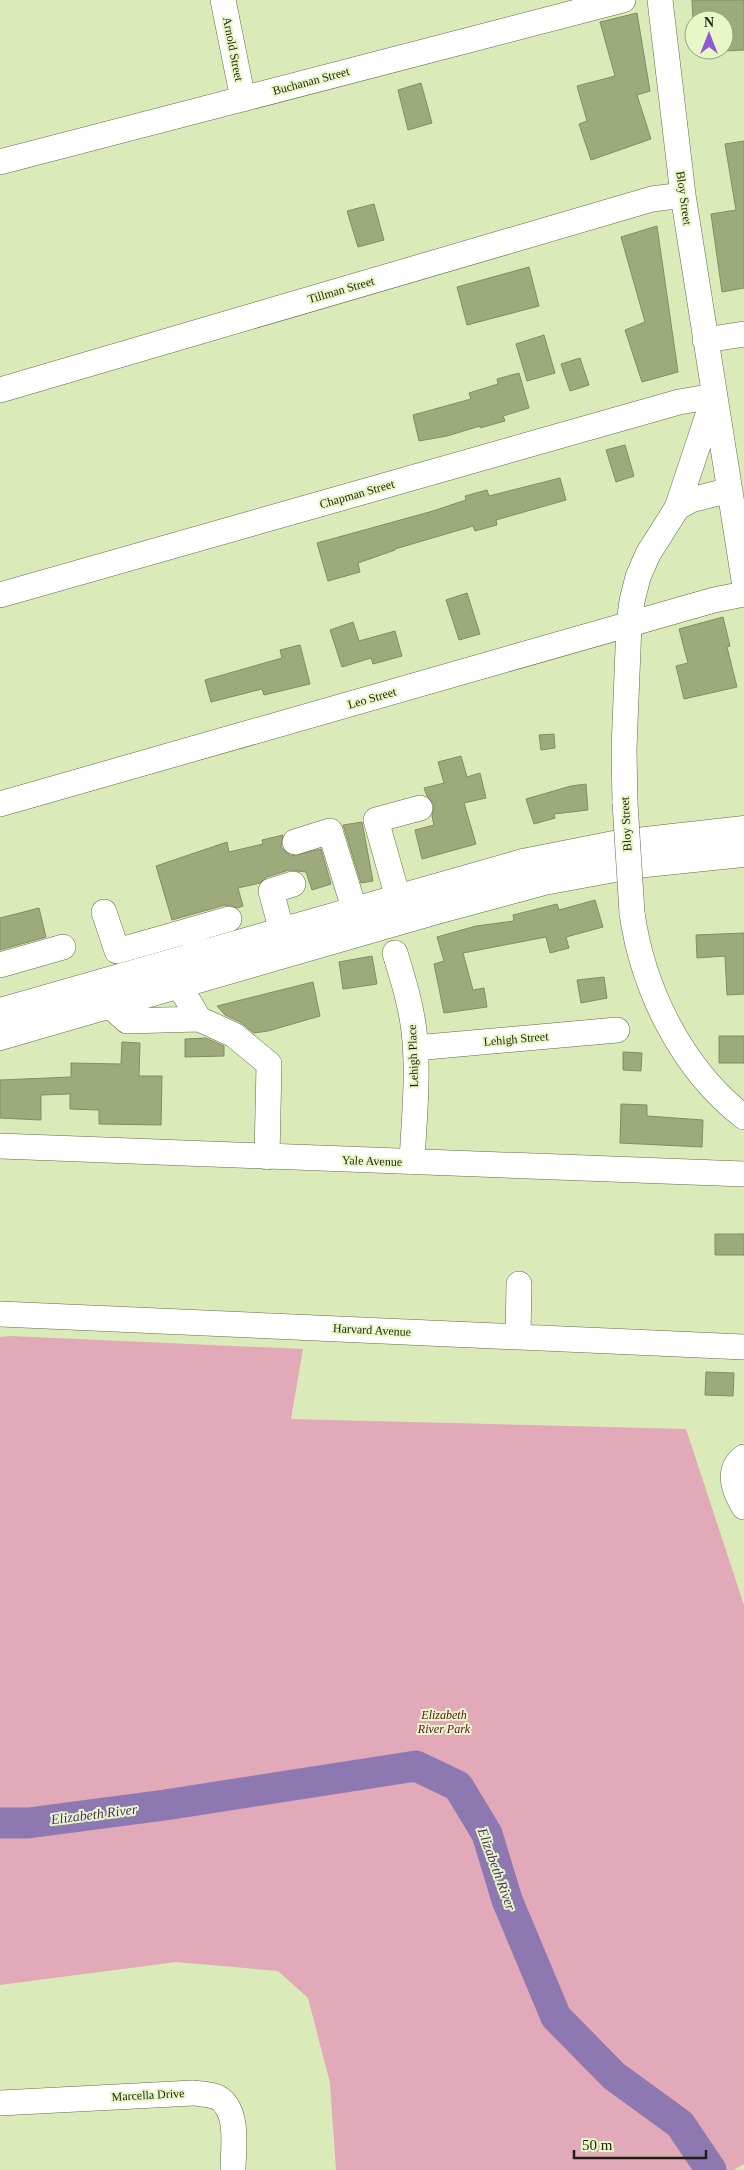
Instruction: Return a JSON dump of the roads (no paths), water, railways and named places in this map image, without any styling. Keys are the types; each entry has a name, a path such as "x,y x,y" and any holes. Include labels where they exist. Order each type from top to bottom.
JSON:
{"highway":[{"path":"0,1012 555,855 619,844 744,830"},
{"path":"0,1036 440,909 544,881 644,863 744,853"}],"street":[{"name":"Arnold Street","path":"223,0 243,99"},
{"name":"Buchanan Street","path":"0,162 622,0"},
{"name":"Bloy Street","path":"660,0 683,195 744,580"},
{"name":"Tillman Street","path":"0,390 652,199 683,195"},
{"path":"705,340 744,334"},
{"name":"Bloy Street","path":"714,396 677,508 654,542 643,565 632,601 629,624 624,803 632,913 645,970 660,1009 671,1030 711,1086 744,1117"},
{"name":"Chapman Street","path":"0,595 679,402 714,396"},
{"path":"677,508 691,500 730,490"},
{"name":"Leo Street","path":"0,804 714,600 744,594"},
{"path":"398,898 376,820 420,808"},
{"path":"716,832 744,813"},
{"path":"296,842 330,831 355,911"},
{"path":"282,932 271,891 294,884"},
{"path":"104,912 126,976"},
{"path":"117,951 229,919"},
{"path":"190,930 199,955"},
{"path":"0,965 63,947"},
{"name":"Lehigh Place","path":"395,953 409,1001 415,1048 412,1162"},
{"path":"179,985 198,1019"},
{"path":"110,1005 127,1021 198,1019 234,1034 269,1064 267,1157"},
{"name":"Lehigh Street","path":"415,1048 617,1030"},
{"name":"Yale Avenue","path":"0,1146 744,1174"},
{"path":"518,1337 519,1284"},
{"name":"Harvard Avenue","path":"0,1314 744,1347"},
{"path":"741,1459 733,1472 736,1494 744,1507"},
{"name":"Marcella Drive","path":"0,2102 193,2093 217,2097 229,2110 233,2129 233,2170"}],"waterway":[{"name":"Elizabeth River","path":"0,1823 28,1823 165,1805 416,1766 458,1786 487,1834 507,1900 556,2017 614,2076 680,2124 711,2170"}],"park label":[{"name":"Elizabeth River Park","path":"444,1722"}]}
